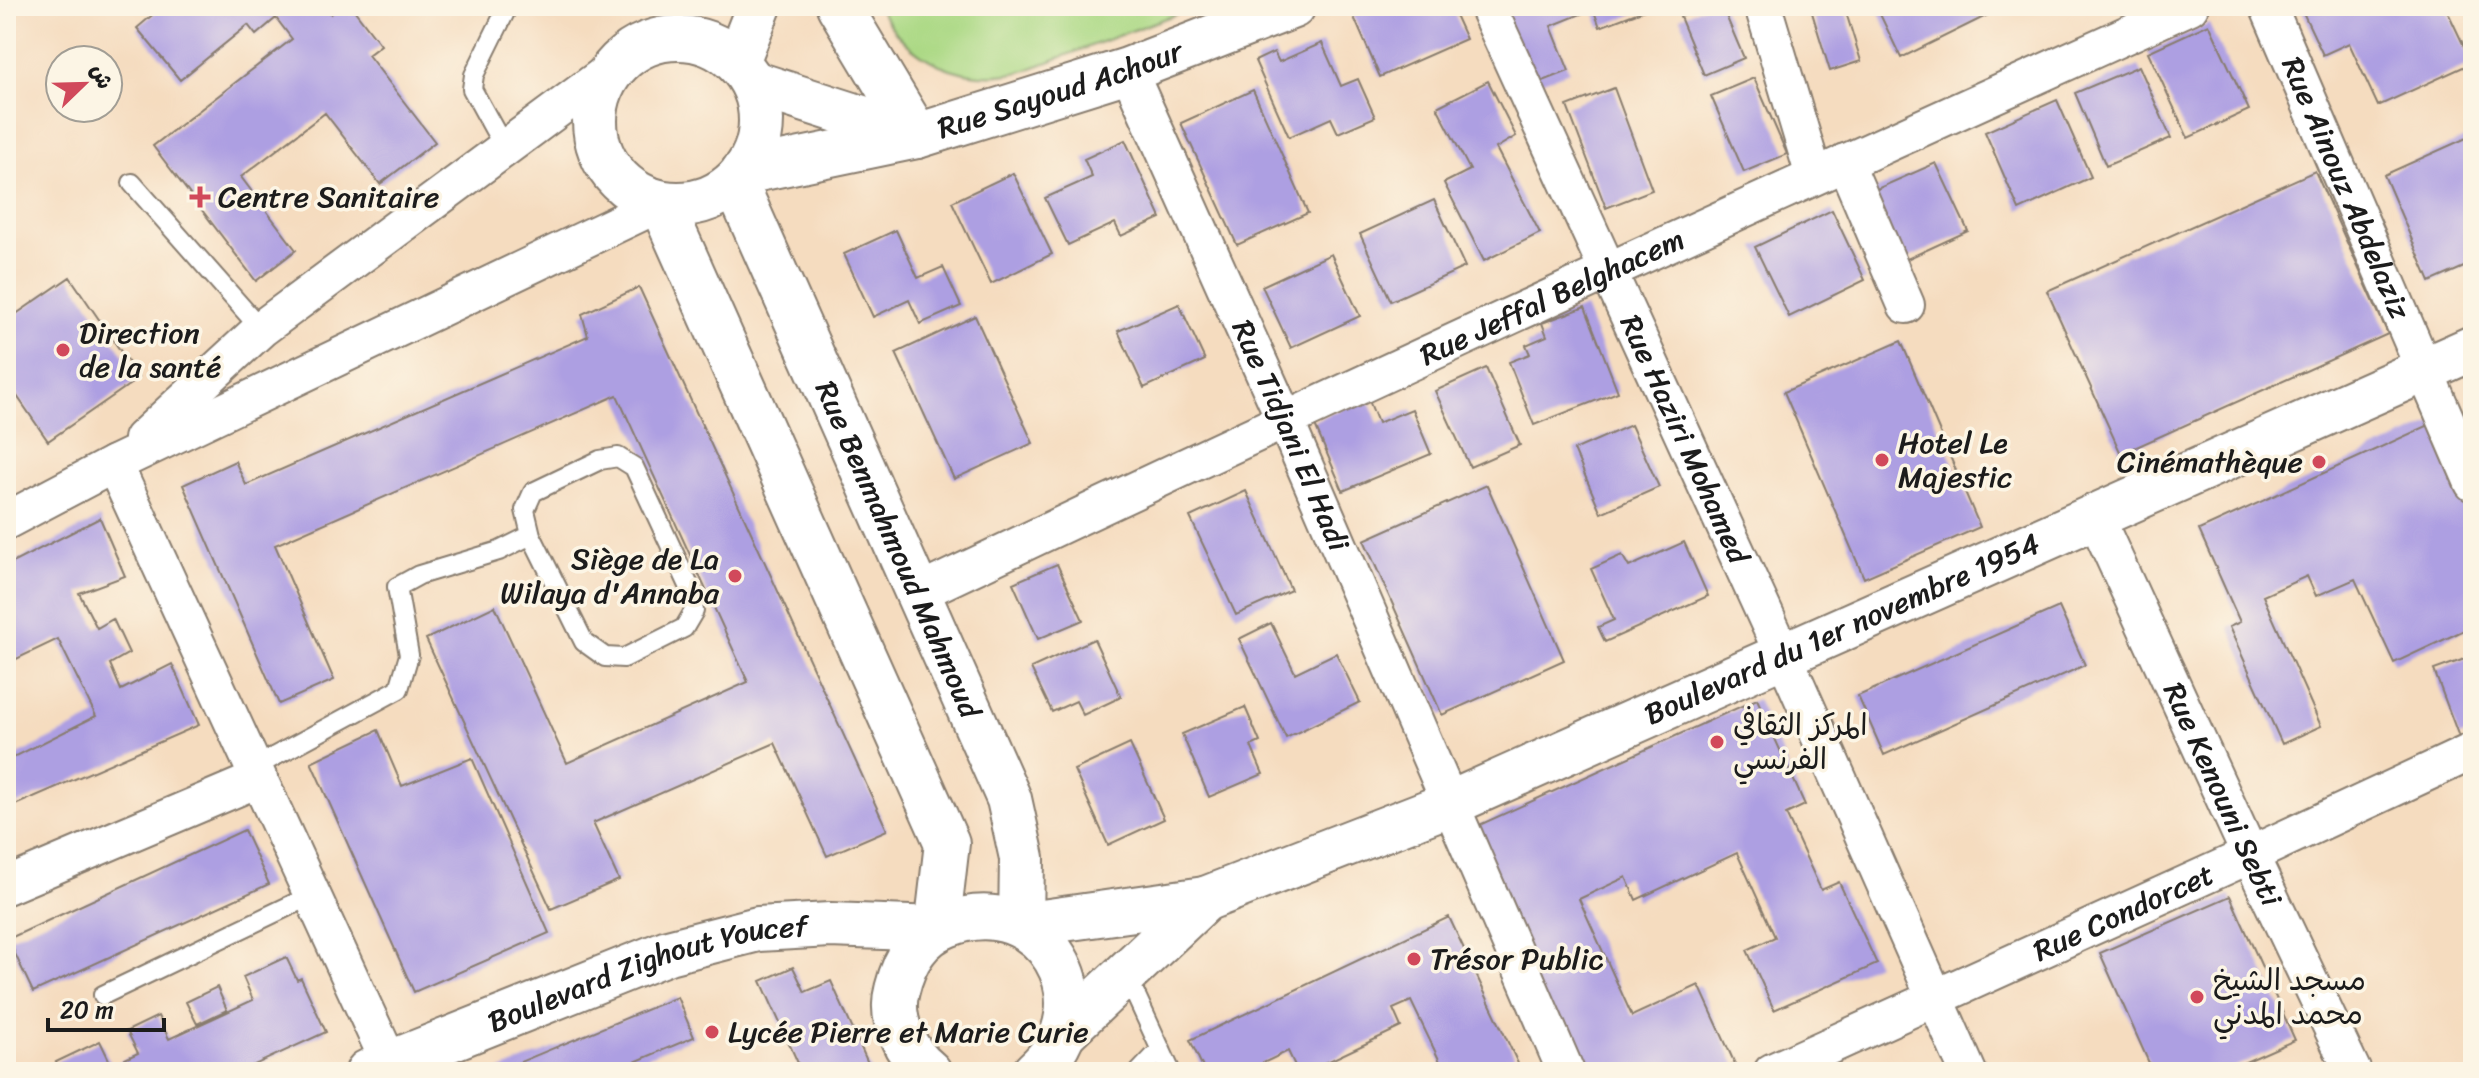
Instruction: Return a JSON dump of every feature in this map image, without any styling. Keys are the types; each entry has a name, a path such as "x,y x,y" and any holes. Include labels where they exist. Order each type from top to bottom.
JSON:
{"main road":[{"path":"669,6 622,60 599,94 594,122 600,150 614,174 636,193 661,203 688,204 713,197 739,177 752,161 760,136 761,109 745,73 759,6"},
{"path":"839,6 917,136"},
{"name":"Rue Sayoud Achour","path":"739,177 917,136 1128,70 1293,6"},
{"path":"622,60 659,39 687,37 714,46 745,73 917,136"},
{"name":"Rue Benmahmoud Mahmoud","path":"739,177 916,594 1009,799 1022,858 1021,925"},
{"path":"661,203 947,843 937,929"},
{"name":"Boulevard du 1er novembre 1954","path":"1205,899 1449,804 2473,348"},
{"path":"1021,925 1205,899"},
{"path":"1065,1031 1205,899"},
{"path":"929,1072 908,1049 897,1024 895,996 902,970 916,946 937,929 964,918 979,917 994,917 1021,925 1042,940 1057,959 1067,982 1069,1007 1065,1031 1051,1058 1035,1072"},
{"name":"Boulevard Zighout Youcef","path":"378,1067 668,952 758,929 830,925 937,929"}],"street":[{"name":"Rue Haziri Mohamed","path":"1487,6 1783,654 1968,1072"},
{"path":"1763,6 1830,169 1906,305"},
{"name":"Rue Jeffal Belghacem","path":"916,594 1284,418 2190,6"},
{"name":"Rue Ainouz Abdelaziz","path":"2268,6 2473,483"},
{"path":"114,464 261,329 622,60"},
{"name":"Rue Tidjani El Hadi","path":"1128,70 1284,418 1566,1072"},
{"path":"6,521 114,464 661,203"},
{"path":"114,464 312,895 378,1067"},
{"name":"Rue Kenouni Sebti","path":"2095,516 2353,1072"},
{"name":"Rue Condorcet","path":"1772,1072 2473,751"},
{"path":"6,886 256,773"}],"lane":[{"path":"505,149 472,89 474,75 508,6"},
{"path":"132,183 261,329"},
{"path":"618,457 634,467 691,590 694,611 684,628 624,658 605,657 584,642 531,535 525,510 533,492 600,460 618,457"},
{"path":"256,773 399,689 409,655 397,587 419,575 499,551 531,535"},
{"path":"103,995 312,895"},
{"path":"1126,974 1171,1072"},
{"path":"1139,1072 1161,1049"}],"green space":[{"path":"878,6 1198,6 1024,71 980,75 959,72 921,55 890,25"}],"building":[{"path":"163,6 285,6 288,9 292,6 325,6 331,14 341,6 351,6 381,45 368,55 435,142 380,184 325,113 241,177 296,250 256,281 153,146 292,39 276,18 256,35 248,25 180,80 137,28"},
{"path":"1451,6 1466,39 1380,77 1350,8"},
{"path":"1501,6 1584,6 1586,12 1551,26 1569,71 1533,85"},
{"path":"1592,6 1655,6 1600,27"},
{"path":"1706,6 1722,6 1744,58 1704,75 1680,17"},
{"path":"1810,6 1844,6 1861,61 1830,71"},
{"path":"1876,6 2006,6 1901,58"},
{"path":"2300,6 2445,6 2472,63 2378,106 2349,43 2323,55"},
{"path":"2209,24 2249,110 2188,138 2148,52"},
{"path":"1322,43 1341,86 1358,79 1375,117 1338,133 1331,118 1289,137 1255,61 1274,52 1279,62"},
{"path":"2139,66 2171,138 2106,166 2075,93"},
{"path":"1754,78 1787,154 1744,172 1711,96"},
{"path":"1488,81 1516,136 1496,148 1540,233 1484,261 1444,183 1470,170 1437,107"},
{"path":"1614,88 1652,190 1606,208 1567,106"},
{"path":"1253,90 1308,213 1237,245 1181,123"},
{"path":"2057,100 2091,177 2019,210 1985,132"},
{"path":"2473,135 2473,263 2430,282 2384,175"},
{"path":"1125,140 1161,218 1121,236 1115,223 1068,245 1045,198 1092,177 1084,159"},
{"path":"1936,163 1968,231 1894,265 1863,195"},
{"path":"2315,171 2388,334 2121,454 2047,291"},
{"path":"1013,173 1052,254 991,284 952,202"},
{"path":"1434,200 1465,267 1391,301 1360,234"},
{"path":"1832,210 1865,280 1789,317 1755,247"},
{"path":"896,230 918,278 943,267 961,306 920,324 909,300 873,317 844,254"},
{"path":"1331,254 1360,316 1291,348 1262,286"},
{"name":"Direction de la santé","path":"70,277 139,378 48,441 6,380 6,321"},
{"name":"Siège de La Wilaya d'Annaba","path":"639,287 887,830 827,856 775,743 593,823 619,880 551,909 426,639 495,606 567,763 748,682 617,395 275,545 334,680 279,704 183,485 235,461 246,485 588,336 582,314"},
{"path":"1179,304 1205,360 1144,388 1118,331"},
{"path":"1585,307 1618,392 1534,425 1509,362 1530,354 1526,345 1547,336 1542,323"},
{"path":"975,316 1033,443 954,479 896,353"},
{"name":"Hotel Le Majestic","path":"1901,341 1980,527 1864,578 1784,392"},
{"path":"1486,368 1520,445 1470,467 1435,391"},
{"path":"1368,398 1378,423 1412,409 1431,454 1343,491 1313,421"},
{"path":"2440,420 2473,494 2473,626 2394,663 2355,579 2316,596 2307,576 2263,596 2321,726 2282,744 2229,627 2240,622 2199,530"},
{"path":"1631,425 1659,487 1601,513 1574,450"},
{"path":"1487,485 1564,660 1442,715 1364,540"},
{"path":"1246,491 1291,590 1236,615 1190,517"},
{"path":"100,518 125,576 79,593 97,628 113,619 129,653 110,664 121,690 172,664 199,725 6,809 6,761 96,716 58,639 6,664 6,566"},
{"path":"1684,542 1708,596 1605,642 1598,627 1614,620 1591,569 1622,555 1629,567"},
{"path":"1057,564 1083,620 1038,639 1013,583"},
{"path":"2059,607 2085,665 1884,755 1858,696"},
{"path":"1271,623 1295,673 1336,653 1360,702 1286,738 1239,639"},
{"path":"1094,639 1121,697 1083,715 1076,701 1052,712 1031,668"},
{"path":"2473,656 2473,732 2459,737 2434,670"},
{"path":"1757,699 1805,805 1786,814 1821,890 1839,882 1877,964 1774,1010 1747,950 1775,937 1737,853 1636,900 1626,877 1579,899 1632,1016 1699,985 1735,1064 1717,1072 1573,1072 1464,832"},
{"path":"1245,707 1260,742 1251,746 1263,774 1209,797 1182,734"},
{"path":"378,730 402,786 472,758 549,933 414,992 311,762"},
{"path":"1130,744 1164,819 1108,845 1074,770"},
{"path":"244,830 269,884 33,992 8,939"},
{"name":"مسجد الشيخ محمد المدني","path":"2230,896 2295,1040 2223,1072 2153,1072 2100,953"},
{"name":"Trésor Public","path":"1449,917 1522,1072 1445,1072 1411,1001 1393,1009 1401,1027 1306,1072 1298,1072 1288,1051 1259,1065 1262,1072 1205,1072 1190,1040"},
{"path":"286,957 297,980 301,978 326,1032 239,1072 97,1072 138,1053 127,1031 158,1016 169,1039 253,1000 243,977"},
{"path":"793,967 805,992 831,981 872,1072 802,1072 761,981"},
{"path":"217,987 227,1010 197,1024 186,1002"},
{"path":"677,997 694,1037 611,1072 496,1072"},
{"path":"100,1041 111,1064 93,1072 61,1072 56,1062"}],"place":[{"name":"Centre Sanitaire","path":"200,197"},
{"name":"Direction de la santé","path":"63,350"},
{"name":"Hotel Le Majestic","path":"1882,460"},
{"name":"Cinémathèque","path":"2319,462"},
{"name":"Siège de La Wilaya d'Annaba","path":"735,576"},
{"name":"المركز الثقافي الفرنسي","path":"1717,742"},
{"name":"Trésor Public","path":"1414,959"},
{"name":"مسجد الشيخ محمد المدني","path":"2197,997"},
{"name":"Lycée Pierre et Marie Curie","path":"712,1032"}]}
